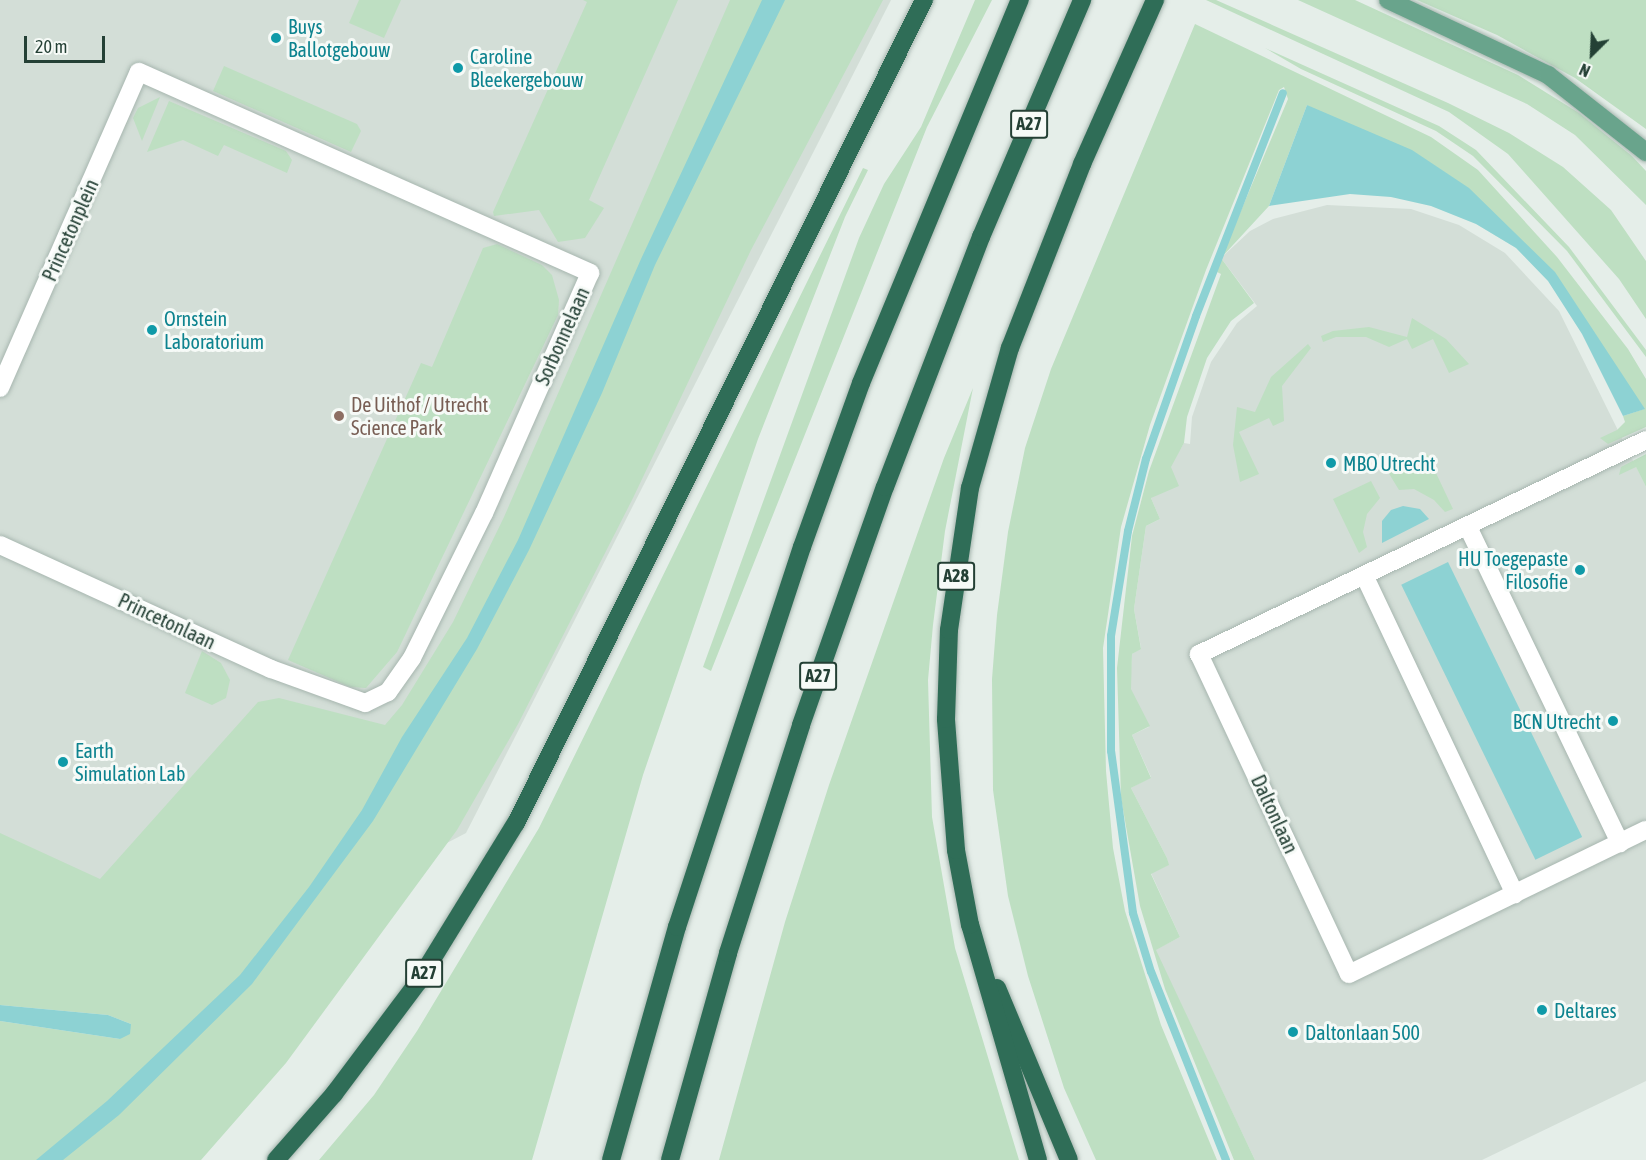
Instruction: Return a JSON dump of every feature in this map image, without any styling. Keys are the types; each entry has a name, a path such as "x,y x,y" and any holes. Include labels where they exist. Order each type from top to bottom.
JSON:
{"highway":[{"name":"A27","path":"276,1160 334,1094 418,982 516,823 924,0"},
{"path":"611,1160 687,893 802,547 865,372 1020,0"},
{"name":"A28","path":"1038,1160 970,925 956,850 946,719 949,630 968,498 995,395 1024,310 1155,0"},
{"name":"A27","path":"670,1160 728,953 801,725 885,487 981,237 1080,5"},
{"name":"A28","path":"970,925 1069,1160"},
{"name":"A27","path":"679,1160 680,1123"}],"main road":[{"path":"1388,0 1548,75 1646,152"}],"street":[{"name":"Princetonplein","path":"0,388 139,72"},
{"name":"Sorbonnelaan","path":"139,72 590,273 484,513 411,658 388,692 365,703 334,695"},
{"name":"Daltonlaan","path":"1646,440 1365,577 1199,654 1349,974 1646,831"},
{"path":"1468,526 1620,843"},
{"name":"Princetonlaan","path":"0,545 334,695"},
{"path":"1365,577 1515,894"}],"shaded area":[{"name":"De Uithof / Utrecht Science Park","path":"0,0 891,0 466,833 169,988 0,916"},
{"path":"1327,205 1411,209 1459,225 1505,253 1559,311 1646,487 1646,1081 1482,1160 1255,1160 1155,950 1180,937 1151,873 1168,865 1167,858 1131,788 1151,777 1132,735 1149,727 1130,689 1132,654 1141,648 1134,609 1146,526 1160,519 1151,498 1184,443 1190,444 1192,417 1211,362 1237,323 1257,306 1221,258 1250,231 1273,219"}],"green space":[{"path":"359,0 401,0 384,38 349,23"},
{"path":"583,0 678,0 589,200 604,208 585,238 558,242 539,210 494,216 493,212 587,2"},
{"path":"730,0 883,0 751,250 633,498 518,724 457,830 286,1063 201,1160 0,1160 0,1021 120,1039 131,1024 108,1015 0,1005 0,833 100,879 258,702 279,698 385,725 402,705 453,622 504,517"},
{"path":"975,0 992,0 927,127 711,671 703,667 859,238 884,184 921,127"},
{"path":"1206,0 1216,0 1448,103 1509,133 1563,167 1611,210 1646,261 1646,319 1619,279 1508,154 1449,112"},
{"path":"1298,0 1355,0 1518,75 1579,113 1632,156 1646,171 1646,205 1575,135 1527,104"},
{"path":"1417,0 1646,0 1646,129 1575,78 1497,35"},
{"path":"1195,24 1431,137 1478,170 1557,257 1628,349 1646,379 1646,427 1608,444 1600,438 1617,430 1625,422 1623,416 1644,409 1554,272 1307,105 1269,206 1221,258 1288,99 1284,87 1279,90 1206,270 1150,425 1121,527 1103,648 1106,771 1113,848 1125,911 1161,1025 1217,1160 1096,1160 1064,1088 1028,976 1008,896 993,790 992,679 997,615 1008,532 1025,448 1051,369"},
{"path":"1265,48 1439,126 1476,150 1569,247 1646,350 1646,357 1567,251 1473,156 1436,131 1301,69"},
{"path":"224,66 357,124 361,131 351,152 213,91"},
{"path":"160,97 142,141 133,118 138,108"},
{"path":"169,101 286,151 292,160 287,173 224,145 218,156 183,140 147,152"},
{"path":"863,168 868,170 845,217 758,439 643,775 532,1160 319,1160 374,1095 417,1031 539,828"},
{"path":"497,244 542,265 552,275 559,300 558,315 397,652 366,688 350,687 288,660 421,363 432,367 483,248"},
{"path":"1221,258 1254,303 1231,321 1207,358 1187,417 1184,443 1171,467 1179,486 1151,498 1160,519 1146,526 1134,609 1141,649 1132,654 1131,689 1150,726 1132,735 1151,778 1131,788 1169,865 1151,874 1180,937 1156,950 1255,1160 1234,1160 1165,989 1140,906 1121,798 1117,668 1132,536 1149,471 1221,274 1217,272"},
{"path":"1412,318 1446,339 1469,364 1449,373 1433,339 1412,349 1407,339 1389,347 1366,337 1336,337 1323,342 1321,336 1333,331 1369,327 1407,337"},
{"path":"1308,344 1311,348 1282,386 1284,421 1273,426 1269,418 1239,432 1259,474 1240,482 1233,445 1237,407 1255,412 1271,377"},
{"path":"973,388 945,531 933,625 928,680 932,817 955,948 1019,1160 719,1160 785,922 829,785 944,458"},
{"path":"1427,454 1453,509 1445,512 1434,500 1414,489 1399,490 1388,472"},
{"path":"1646,454 1646,487 1636,467 1619,475 1621,467"},
{"path":"1371,481 1380,498 1367,514 1363,532 1367,547 1359,553 1333,499"},
{"path":"202,651 221,663 230,680 226,698 212,705 185,693"}],"water":[{"path":"762,0 785,0 655,265 602,393 529,550 477,649 373,821 252,984 119,1115 63,1160 36,1160 107,1101 240,975 309,887 362,810 402,737 467,638 518,540 641,259"},
{"path":"1307,105 1412,150 1469,188 1555,272 1645,409 1623,416 1582,334 1548,281 1516,248 1476,224 1431,206 1391,197 1350,194 1269,206"},
{"path":"1403,506 1420,509 1429,519 1382,543 1382,521 1391,510"},
{"path":"1448,562 1582,837 1535,860 1401,585"},
{"path":"0,1005 108,1015 131,1024 130,1034 120,1039 0,1021"}],"waterway":[{"path":"1226,1160 1151,972 1133,913 1111,751 1111,636 1128,531 1146,459 1196,316 1283,93"}],"place":[{"name":"Buys Ballotgebouw","path":"276,38"},
{"name":"Caroline Bleekergebouw","path":"458,68"},
{"name":"Ornstein Laboratorium","path":"152,330"},
{"name":"De Uithof / Utrecht Science Park","path":"339,416"},
{"name":"MBO Utrecht","path":"1331,463"},
{"name":"HU Toegepaste Filosofie","path":"1580,570"},
{"name":"BCN Utrecht","path":"1613,721"},
{"name":"Earth Simulation Lab","path":"63,762"},
{"name":"Deltares","path":"1542,1010"},
{"name":"Daltonlaan 500","path":"1293,1032"}]}
